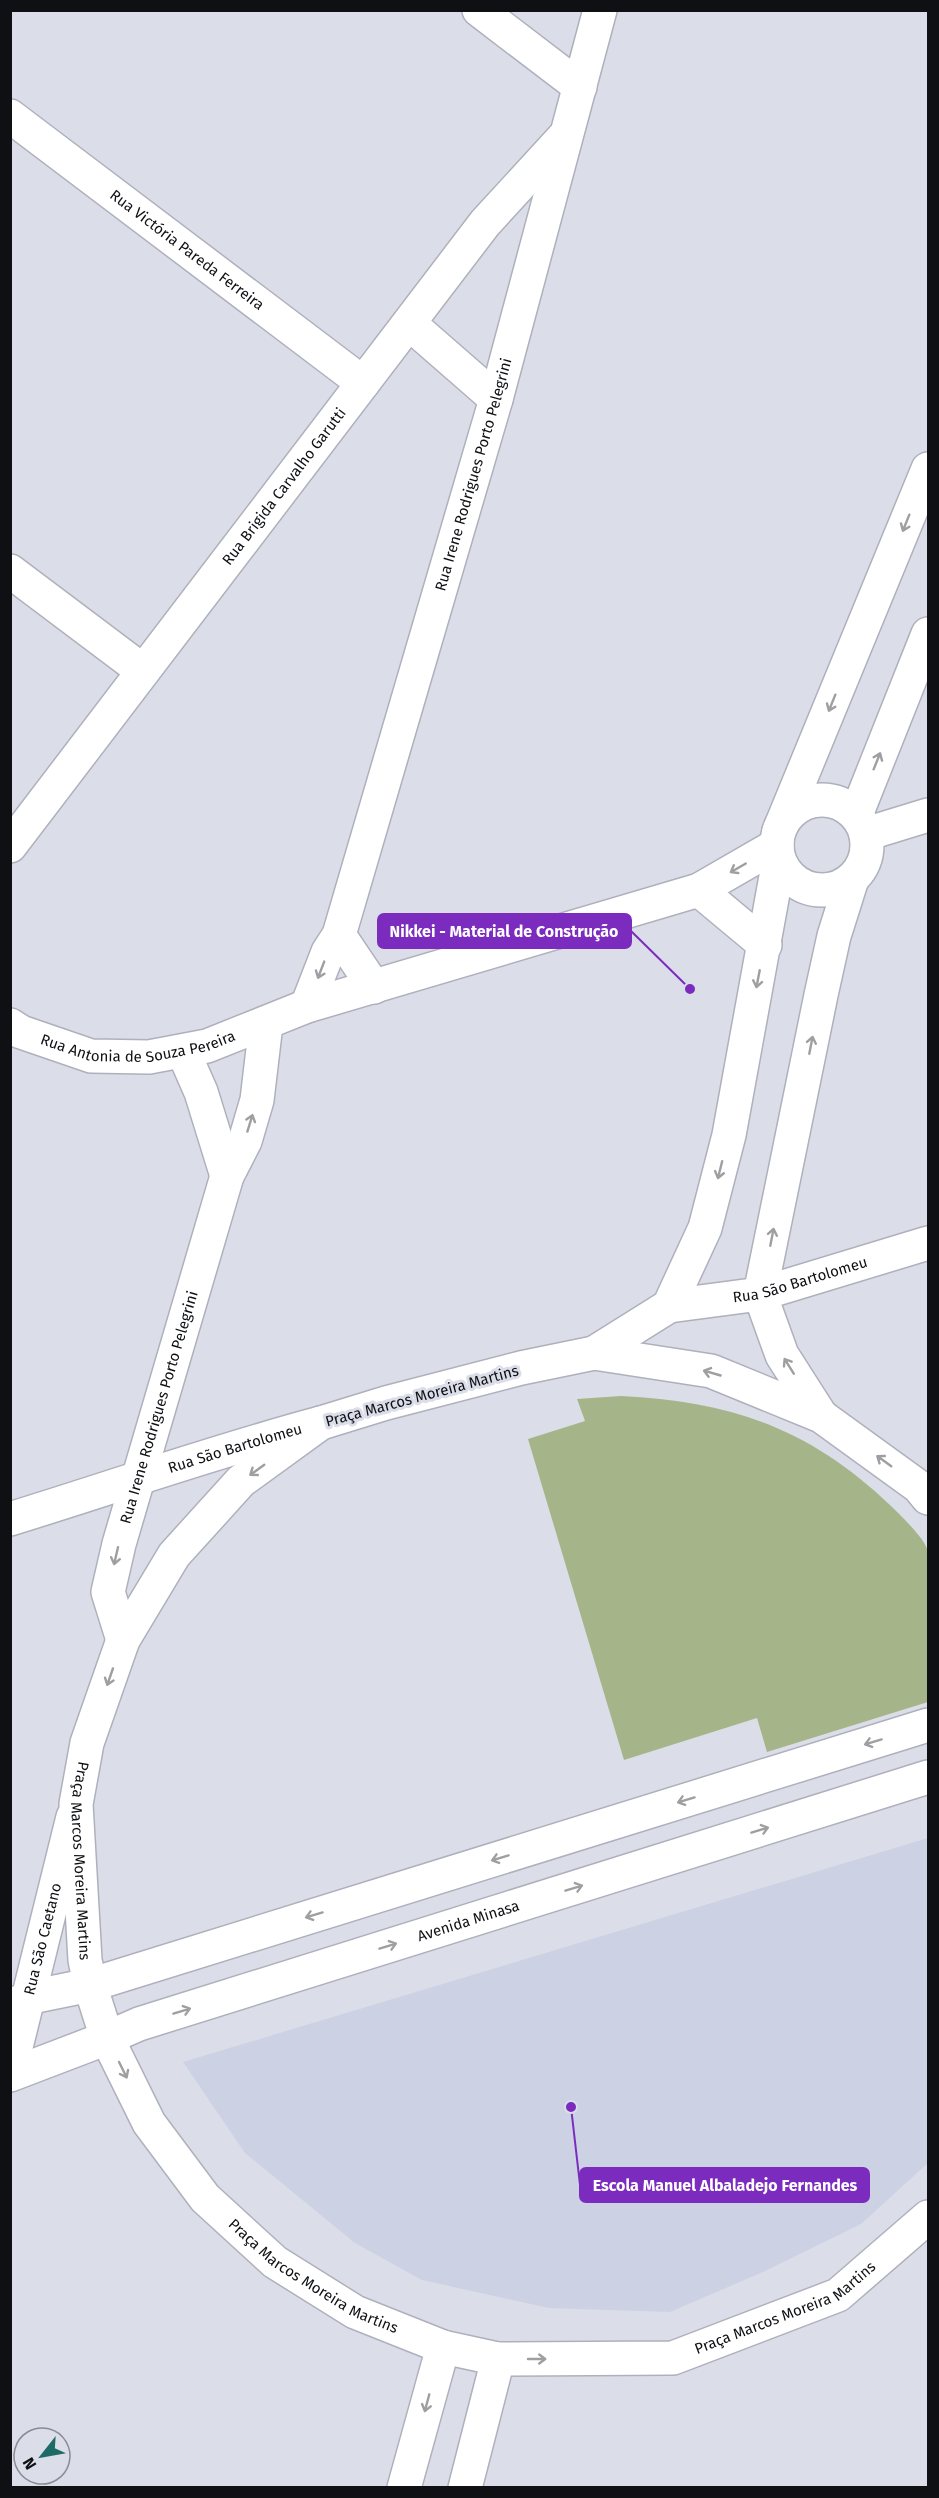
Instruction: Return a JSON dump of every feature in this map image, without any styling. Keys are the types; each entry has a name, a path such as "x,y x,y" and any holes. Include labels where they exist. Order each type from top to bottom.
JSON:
{"main road":[{"path":"479,10 580,87"},
{"name":"Rua Irene Rodrigues Porto Pelegrini","path":"307,1006 328,952 339,935 496,399 600,10"},
{"name":"Rua Victória Pareda Ferreira","path":"10,116 363,383"},
{"name":"Rua Brigida Carvalho Garutti","path":"10,846 485,223 566,135"},
{"path":"410,324 496,399"},
{"path":"852,879 839,887 825,890 811,889 797,883 786,873 778,845 928,469"},
{"path":"10,571 143,671"},
{"path":"861,825 928,634"},
{"path":"594,1353 669,1306 705,1228 729,1135 765,945 778,845 786,817 798,807 812,801 828,800 843,805 861,825 867,851 862,866 852,879 834,936 760,1294 782,1354 821,1416"},
{"path":"861,825 928,815"},
{"path":"267,1024 307,1006 699,890 778,845"},
{"path":"699,890 765,945"},
{"path":"339,935 374,987"},
{"name":"Rua Irene Rodrigues Porto Pelegrini","path":"123,1640 108,1592 119,1544 227,1176 245,1141 257,1100 267,1024"},
{"name":"Rua Antonia de Souza Pereira","path":"10,1025 21,1032 91,1056 149,1057 207,1046 267,1024"},
{"path":"183,1051 201,1092 227,1176"},
{"name":"Rua São Bartolomeu","path":"669,1306 760,1294 928,1243"},
{"name":"Praça Marcos Moreira Martins","path":"928,1498 919,1487 821,1416 711,1371 594,1353 521,1368 386,1403 321,1423 241,1481 174,1555 123,1640 87,1743 76,1804 84,1960 107,2038 149,2123 206,2198 275,2262 355,2312 443,2346 498,2359 673,2358 838,2295 928,2217"},
{"name":"Rua São Bartolomeu","path":"10,1519 138,1480 233,1447 321,1423"},
{"path":"21,2001 90,1985 928,1725"},
{"name":"Avenida Minasa","path":"10,2073 139,2024 928,1777"},
{"name":"Rua São Caetano","path":"10,2073 21,2001 76,1804"},
{"path":"404,2487 443,2346"},
{"path":"465,2487 498,2359"}],"shaded area":[{"path":"928,1838 928,2163 861,2224 763,2272 670,2312 549,2308 422,2280 355,2243 245,2153 183,2062"}],"green space":[{"path":"621,1396 698,1404 767,1424 831,1457 861,1479 891,1506 923,1541 929,1557 928,1702 767,1752 757,1718 624,1760 528,1439 585,1421 577,1399"}],"place":[{"name":"Nikkei - Material de Construção","path":"690,989"},
{"name":"Escola Manuel Albaladejo Fernandes","path":"571,2107"}]}
